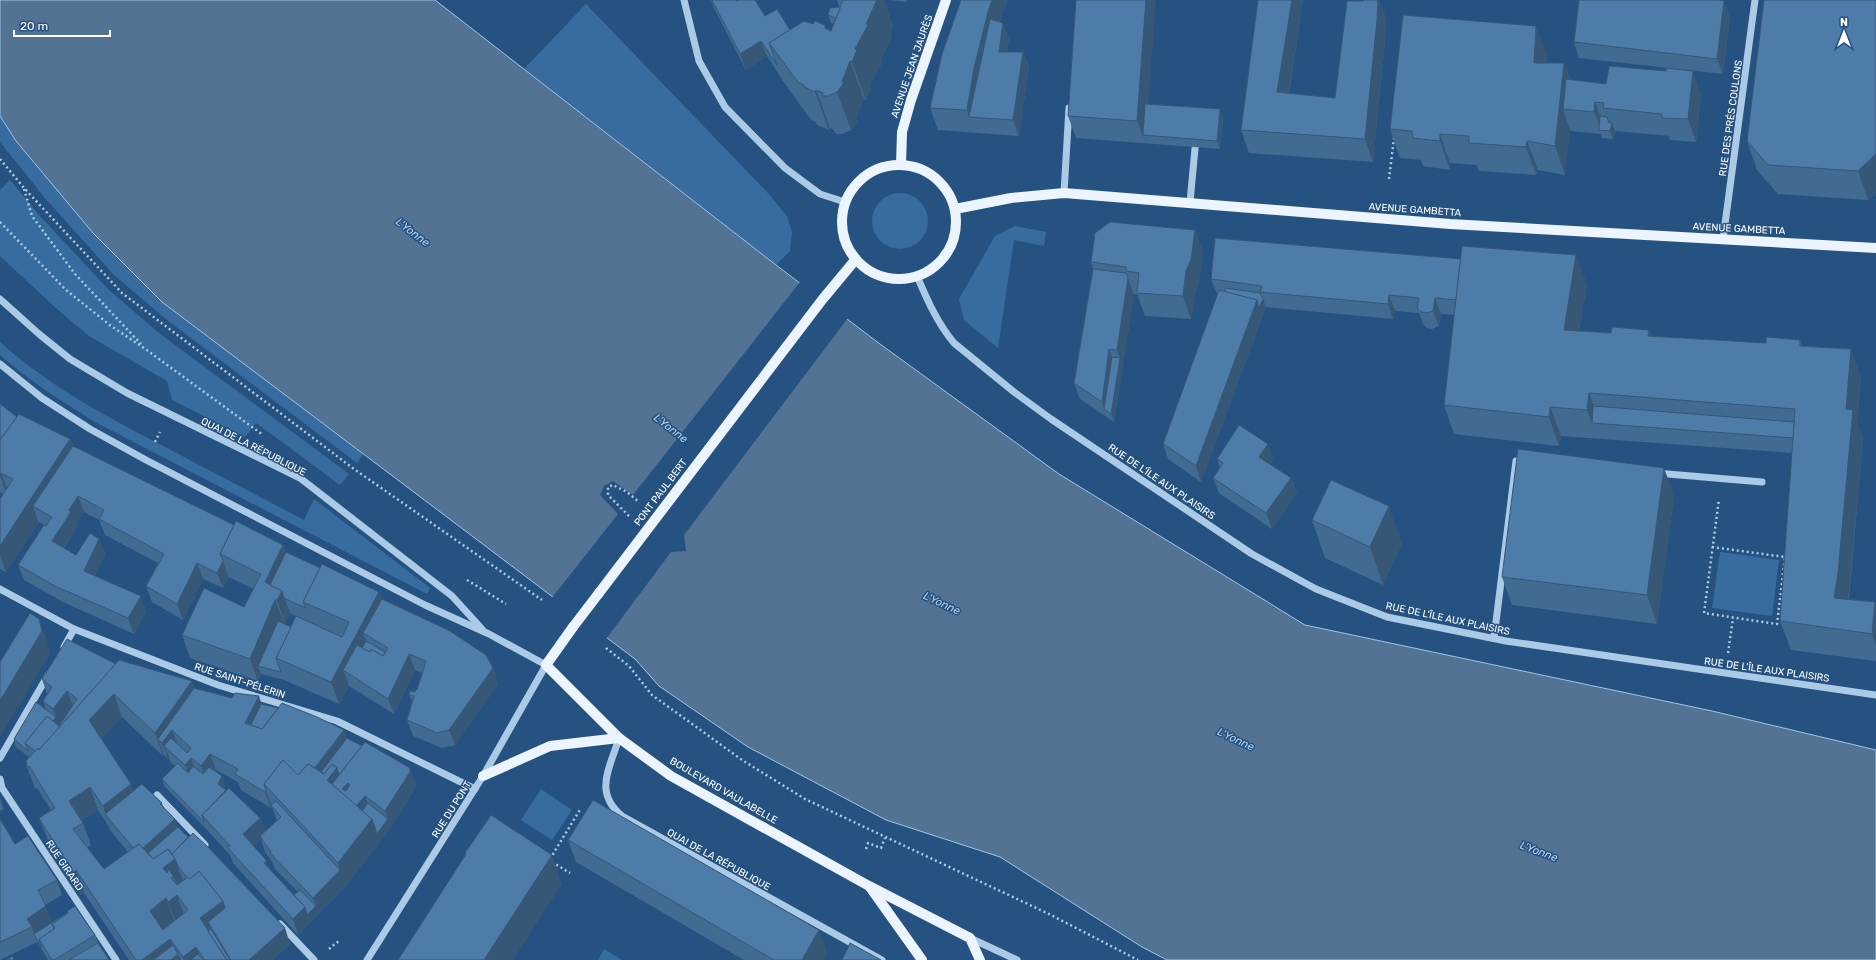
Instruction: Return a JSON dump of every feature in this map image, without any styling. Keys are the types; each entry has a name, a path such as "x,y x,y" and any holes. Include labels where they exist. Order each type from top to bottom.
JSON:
{"main road":[{"name":"AVENUE JEAN JAURÈS","path":"900,165 902,132 911,100 946,0"},
{"path":"900,165 915,167 929,173 941,183 949,194 955,209 956,225 952,242 940,260 932,268 917,276 900,278 884,277 869,270 856,259 847,247 842,232 842,217 845,202 854,186 867,174 883,167 900,165"},
{"name":"AVENUE GAMBETTA","path":"955,209 1010,198 1064,193 1450,224 1876,248"},
{"name":"PONT PAUL BERT","path":"546,665 573,627 822,300 856,259"},
{"name":"BOULEVARD VAULABELLE","path":"546,665 619,738 671,776 869,886 970,938"},
{"path":"483,776 550,746 619,738"},
{"name":"BOULEVARD VAULABELLE","path":"869,886 922,960"},
{"path":"970,938 980,960"}],"street":[{"path":"684,0 699,61 725,107 785,168 820,194 845,202"},
{"name":"RUE DES PRÉS COULONS","path":"1723,239 1755,0"},
{"path":"1064,193 1065,151 1069,99"},
{"path":"1190,202 1197,131"},
{"name":"RUE DE L'ÎLE AUX PLAISIRS","path":"917,276 927,301 954,343 1014,392 1051,419 1252,554 1316,590 1387,617 1494,638 1876,695"},
{"name":"QUAI DE LA RÉPUBLIQUE","path":"0,299 70,359 127,393 300,478 452,596 485,632"},
{"name":"QUAI DE LA RÉPUBLIQUE","path":"0,364 42,398 90,429 146,460 425,605 485,632 546,665"},
{"path":"1494,638 1516,461 1532,463"},
{"path":"1650,473 1762,482"},
{"name":"RUE SAINT-PÉLERIN","path":"0,589 74,629 218,685 337,721 475,789"},
{"path":"58,656 74,629"},
{"name":"RUE DU PONT","path":"367,960 483,776 546,665"},
{"path":"0,758 51,670"},
{"name":"QUAI DE LA RÉPUBLIQUE","path":"619,738 605,783 606,797 612,808 622,816 882,960"},
{"name":"RUE GIRARD","path":"0,779 2,788 116,960"},
{"path":"157,795 211,852"},
{"path":"276,920 314,960"},
{"path":"970,938 1017,960"}],"path":[{"path":"1389,179 1394,132"},
{"path":"0,159 24,188 122,293 354,469 542,600"},
{"path":"24,188 28,206 37,223 75,274 144,348"},
{"path":"0,222 66,290 111,326 144,348 268,438"},
{"path":"1712,547 1785,557 1777,624 1704,613 1712,547 1721,479"},
{"path":"629,516 608,495 608,487 613,485 618,486 639,502"},
{"path":"462,577 506,604"},
{"path":"1730,634 1733,618"},
{"path":"606,648 629,666 652,695 742,760 805,799 1049,914 1138,960"},
{"path":"550,860 581,808"},
{"path":"866,849 868,843 881,848 885,838"},
{"path":"543,856 570,873"}],"shaded area":[{"path":"586,4 767,192 787,216 792,232 790,251 776,265 524,69"},
{"path":"0,116 16,141 93,233 162,302 363,454 357,463 167,320 114,275 45,198 0,142"},
{"path":"10,180 39,215 110,291 159,333 349,474 340,485 256,423 245,437 172,400 167,381 89,336 58,310 0,256 0,190"},
{"path":"900,193 911,195 920,201 926,210 928,221 926,232 920,241 911,247 900,249 889,247 880,241 874,232 872,221 874,210 880,201 889,195"},
{"path":"1015,226 1046,232 1044,246 1014,240 998,348 964,320 959,299 995,236"},
{"path":"0,342 39,373 81,401 124,426 304,520 314,499 430,588 427,594 95,422 46,390 0,355"},
{"path":"1720,552 1779,560 1772,616 1712,608"},
{"path":"541,789 572,810 552,840 521,820"},
{"path":"604,949 622,960 598,960"}],"water":[{"name":"L'Yonne","path":"0,0 435,0 880,344 1059,474 1305,625 1712,711 1876,750 1876,960 1167,960 1142,947 1000,857 886,820 748,747 659,686 635,659 162,302 93,233 16,141 0,116"}],"pier":[{"path":"800,282 848,318 684,535 686,551 671,552 606,639 551,599 618,514 600,495 604,486 613,481 633,495"}],"building":[{"path":"712,0 755,0 765,16 777,9 790,30 769,43 777,65 761,41 740,54"},
{"path":"843,0 877,0 866,24 868,25 855,49 857,50 852,62 850,61 842,82 844,83 837,92 828,96 822,96 823,93 816,90 815,92 804,87 804,85 798,82 769,43 804,21 813,24 815,21 825,25 825,28 831,31"},
{"path":"961,0 992,0 974,68 967,110 930,108 942,54"},
{"path":"1076,0 1146,0 1137,121 1068,116"},
{"path":"1258,0 1292,0 1277,92 1335,98 1347,1 1378,0 1365,139 1241,130"},
{"path":"1579,0 1724,1 1717,59 1574,42"},
{"path":"1764,0 1876,0 1876,154 1858,171 1768,165 1747,141"},
{"path":"839,7 840,9 836,18 828,15 830,8"},
{"path":"1403,15 1536,26 1534,63 1564,63 1555,146 1527,141 1526,147 1469,143 1469,136 1440,134 1440,141 1413,138 1412,131 1390,129"},
{"path":"990,19 1003,23 999,52 1023,52 1013,120 969,117"},
{"path":"1609,66 1666,71 1666,68 1693,71 1688,119 1662,118 1662,114 1603,108 1604,103 1595,102 1594,112 1563,109 1566,79 1606,84"},
{"path":"1145,104 1220,109 1217,141 1143,135"},
{"path":"1600,116 1607,117 1609,123 1612,123 1610,131 1599,130"},
{"path":"1110,222 1195,230 1191,260 1186,271 1183,296 1137,293 1139,273 1126,271 1126,267 1091,262 1095,233"},
{"path":"1215,238 1461,259 1456,300 1435,298 1433,311 1426,313 1421,312 1417,308 1419,298 1389,295 1388,304 1260,292 1262,286 1211,279"},
{"path":"1462,246 1576,255 1564,330 1611,333 1612,327 1649,330 1648,336 1766,343 1766,337 1800,340 1800,346 1851,349 1846,409 1853,410 1838,573 1834,598 1875,602 1872,634 1780,621 1795,409 1589,393 1587,410 1550,407 1549,417 1444,405"},
{"path":"1093,269 1126,273 1128,278 1117,350 1109,349 1102,402 1074,383"},
{"path":"1226,288 1260,293 1263,299 1259,308 1257,300 1224,292"},
{"path":"1219,290 1257,300 1196,466 1163,444"},
{"path":"1112,357 1120,358 1111,414 1104,409"},
{"path":"0,404 17,417 0,440"},
{"path":"1593,406 1794,422 1793,438 1592,423"},
{"path":"19,414 70,439 0,546 0,499 13,479 1,473 0,475 0,440"},
{"path":"1239,425 1268,444 1259,457 1291,478 1266,513 1213,478 1223,463 1217,459"},
{"path":"73,446 234,525 220,554 223,561 217,573 197,563 177,604 146,586 164,554 99,519 104,510 78,496 69,510 71,512 52,541 76,555 90,533 99,539 84,571 141,596 128,618 57,587 18,565 44,525 46,526 52,517 33,506"},
{"path":"1518,449 1664,468 1647,595 1502,577"},
{"path":"1331,480 1389,506 1370,547 1312,520"},
{"path":"236,521 283,545 265,582 282,591 277,600 275,600 250,659 182,635 204,588 244,607 261,574 220,554"},
{"path":"286,552 320,568 303,602 306,608 284,598 282,591 270,585"},
{"path":"322,564 379,592 331,682 276,658 296,616 342,637 349,622 303,602"},
{"path":"382,599 450,631 486,655 493,668 449,730 437,733 407,720 414,696 409,695 410,691 415,692 416,689 417,690 426,661 409,654 388,699 343,670 357,645 370,652 371,649 383,656 388,648 363,633"},
{"path":"30,613 39,619 42,631 0,701 0,662"},
{"path":"278,621 291,627 276,658 281,672 258,666"},
{"path":"67,639 116,664 39,750 38,748 35,751 25,743 47,716 59,726 77,699 67,691 53,709 43,701 52,687 42,679"},
{"path":"366,641 385,652 383,656 371,649 370,652 362,648"},
{"path":"119,660 192,681 155,733 114,694 89,720 131,784 103,806 90,787 69,801 83,823 73,829 104,869 139,844 153,859 168,849 175,859 163,868 167,873 169,870 174,877 171,878 177,885 188,877 190,879 199,871 223,901 200,918 227,960 205,960 196,947 183,957 170,939 142,960 136,960 76,870 73,873 39,818 55,808 29,766 27,767 26,761 38,748 39,750","holes":["177,895 188,910 163,930 150,911 166,898 168,902"]},
{"path":"194,688 232,698 235,693 259,696 245,723 262,729 282,703 344,730 315,768 308,764 298,775 283,760 264,784 265,792 235,774 238,769 210,754 201,766 191,758 185,765 164,746 171,738 187,753 191,748 172,730 162,743 158,739"},
{"path":"36,702 56,717 53,721 47,716 25,743 28,751 14,739"},
{"path":"261,704 278,708 262,729 251,725"},
{"path":"347,738 362,746 339,775 337,768 332,764 324,774 321,772"},
{"path":"365,742 410,768 410,772 385,811 365,796 356,806 332,784","holes":["348,783 350,785 346,791 342,789"]},
{"path":"283,760 298,775 308,764 324,774 332,764 337,768 327,780 372,819 338,863 264,784"},
{"path":"178,763 188,773 193,766 203,774 209,767 222,776 218,784 226,790 202,815 204,822 162,779"},
{"path":"142,784 162,803 160,804 175,819 143,848 139,844 133,848 105,814"},
{"path":"229,788 260,818 243,834 267,861 264,863 305,907 293,919 227,847 230,846 202,815"},
{"path":"593,800 819,930 802,960 774,960 568,840"},
{"path":"276,801 340,870 313,898 270,853 271,852 260,836 281,817 271,805"},
{"path":"368,803 388,819 377,834 372,819 362,811"},
{"path":"491,815 552,855 484,960 398,960 466,854 465,853"},
{"path":"0,819 15,844 28,836 57,880 38,890 46,906 27,919 32,927 0,942"},
{"path":"178,827 188,837 172,854 168,849 153,859 148,853"},
{"path":"193,833 285,928 249,960 231,960 208,922 225,908 223,901 199,871 190,879 188,877 187,878 178,866 172,854"},
{"path":"300,890 316,906 307,915 305,907 294,895"},
{"path":"75,906 95,935 52,960 39,939 55,928 52,924"},
{"path":"68,912 52,924 54,929 39,939 41,947 34,934"},
{"path":"211,929 230,960 227,960 208,931"},
{"path":"98,943 109,960 69,960"},
{"path":"850,943 881,960 842,960"},
{"path":"173,945 178,954 171,960 153,960"},
{"path":"198,954 203,960 191,960"},
{"path":"13,956 14,960 6,960"}]}
